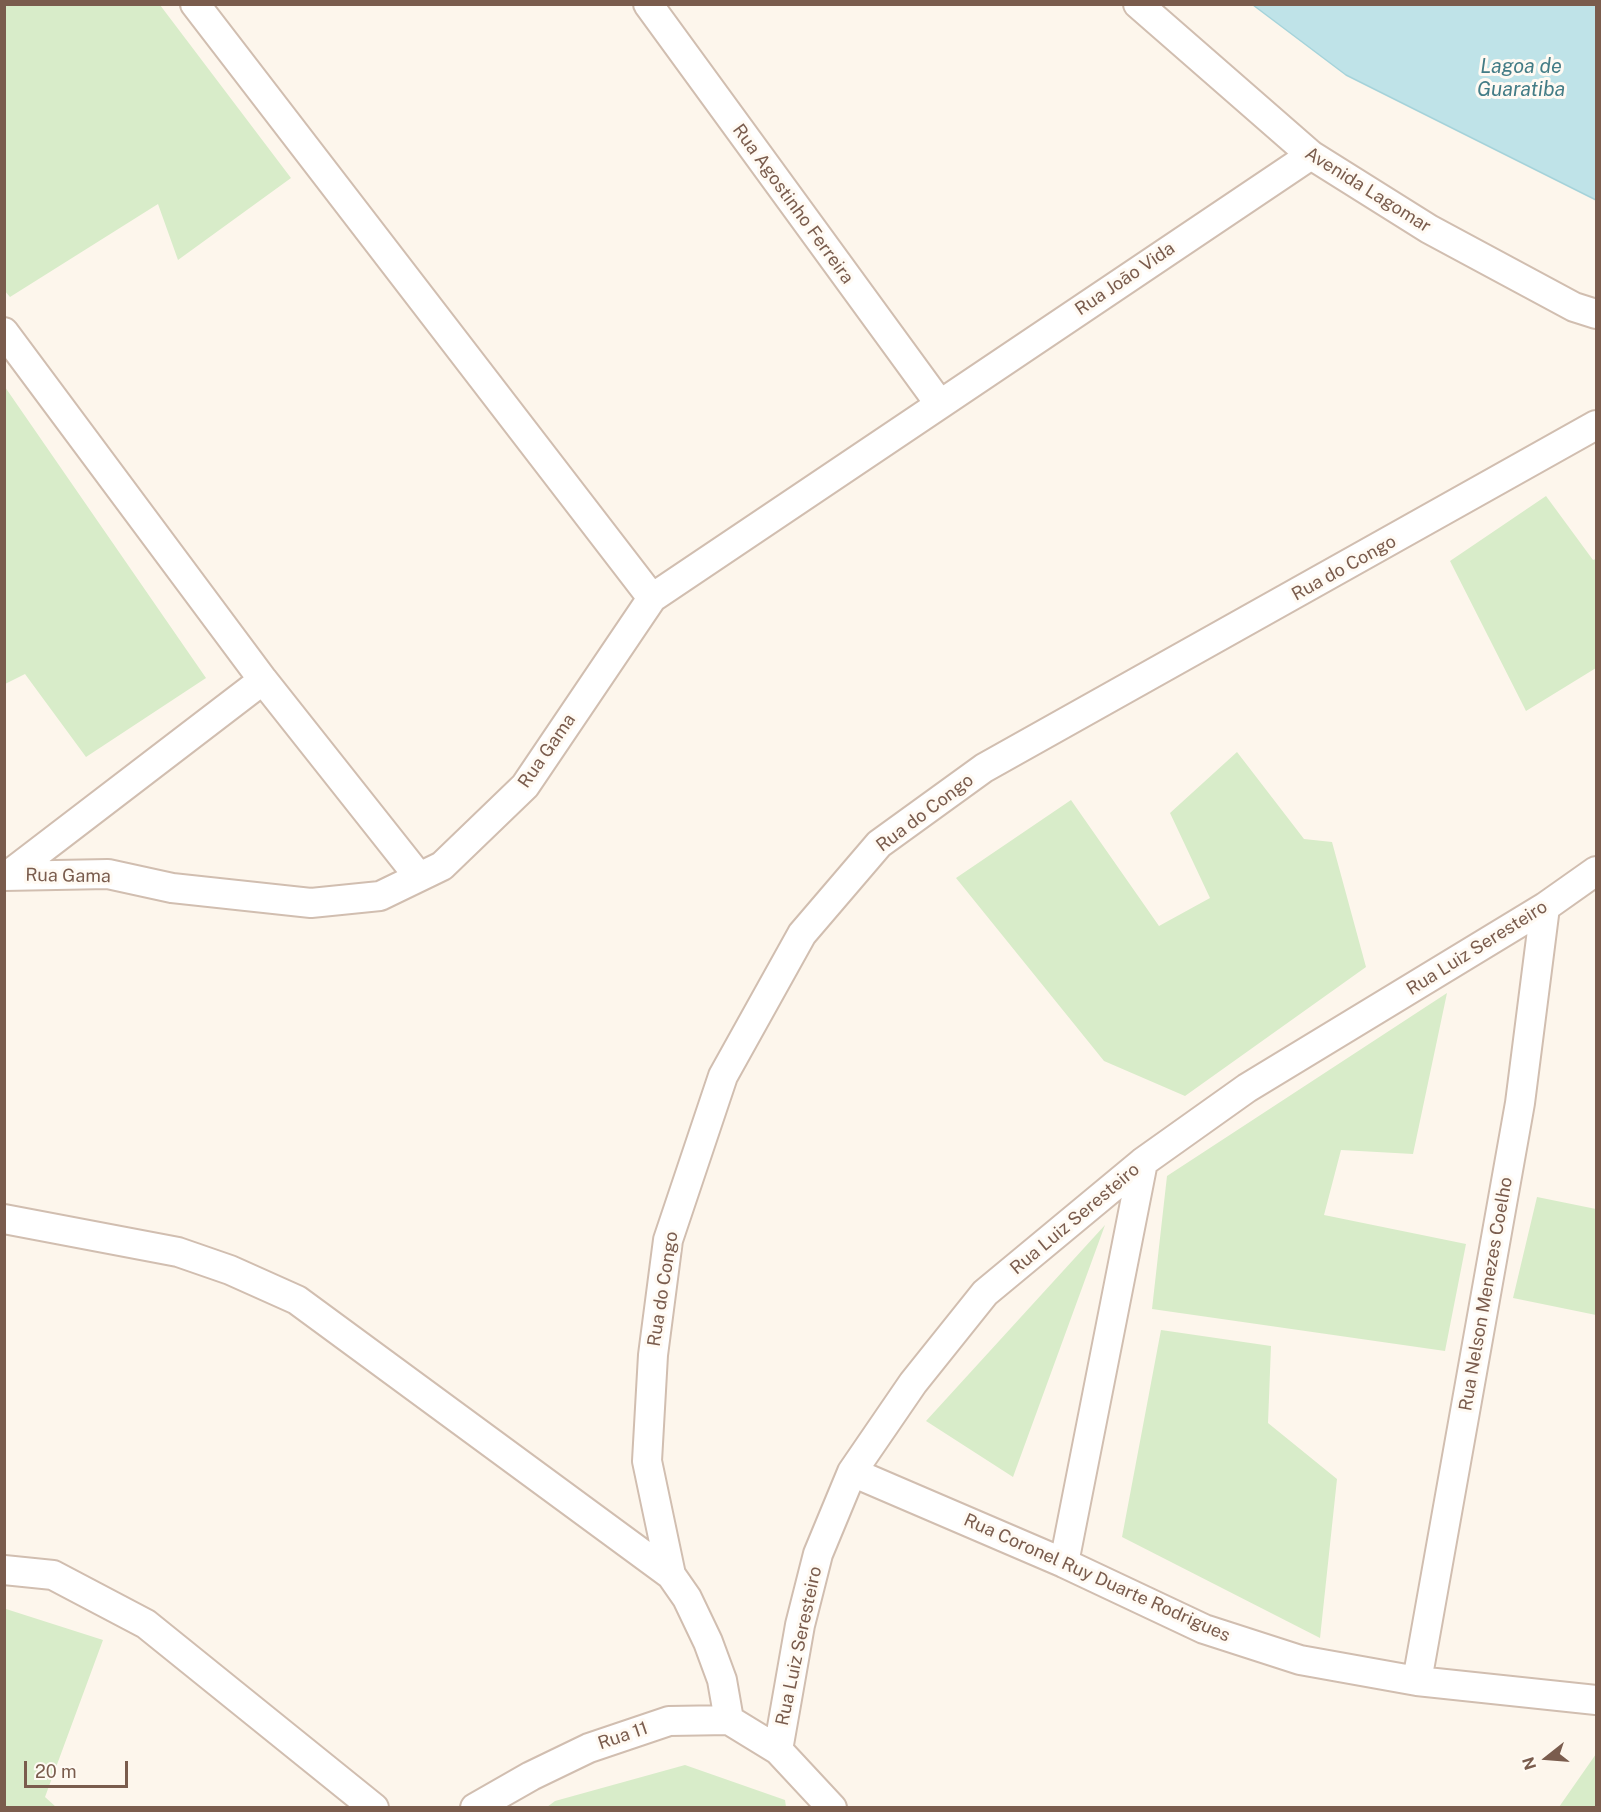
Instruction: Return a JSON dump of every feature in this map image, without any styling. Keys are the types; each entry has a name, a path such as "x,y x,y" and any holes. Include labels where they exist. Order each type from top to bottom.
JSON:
{"street":[{"path":"195,4 652,598"},
{"name":"Rua Agostinho Ferreira","path":"648,4 939,403"},
{"name":"Avenida Lagomar","path":"1138,4 1311,156 1429,229 1574,307 1596,314"},
{"name":"Rua João Vida","path":"939,403 1311,156"},
{"path":"4,332 263,680 418,878"},
{"name":"Rua Gama","path":"6,876 108,874 172,888 311,903 380,896 442,866 525,786 652,598 939,403"},
{"name":"Rua do Congo","path":"671,1575 647,1461 653,1355 668,1240 723,1076 802,934 879,844 984,768 1596,426"},
{"path":"6,876 263,680"},
{"name":"Rua Luiz Seresteiro","path":"778,1750 800,1625 818,1554 852,1472 913,1383 985,1293 1143,1162 1247,1088 1545,906 1596,871"},
{"name":"Rua Nelson Menezes Coelho","path":"1417,1681 1520,1103 1545,906"},
{"path":"1064,1563 1143,1162"},
{"path":"4,1219 177,1252 230,1270 297,1300 671,1575 687,1598 708,1642 722,1680 729,1720 778,1750 832,1808"},
{"name":"Rua Coronel Ruy Duarte Rodrigues","path":"852,1472 1064,1563 1204,1629 1300,1660 1417,1681 1596,1700"},
{"path":"4,1570 53,1575 146,1624 375,1808"},
{"name":"Rua 11","path":"475,1808 531,1776 589,1748 669,1721 729,1720"}],"green space":[{"path":"4,5 160,5 291,178 178,260 158,204 10,297 4,290"},
{"path":"5,387 206,678 86,757 25,674 5,684"},
{"path":"1546,496 1593,560 1596,559 1596,668 1526,711 1450,561"},
{"path":"1237,752 1304,839 1332,842 1366,967 1185,1096 1104,1061 956,878 1071,800 1159,926 1210,898 1170,813"},
{"path":"1447,993 1413,1154 1341,1150 1324,1215 1466,1244 1445,1351 1152,1309 1167,1176"},
{"path":"1537,1197 1596,1209 1596,1315 1513,1298"},
{"path":"1105,1225 1013,1477 926,1421"},
{"path":"1161,1330 1271,1346 1268,1423 1337,1479 1320,1638 1122,1537"},
{"path":"6,1609 103,1640 45,1797 56,1807 5,1807"},
{"path":"1596,1754 1596,1807 1559,1807"},
{"path":"685,1765 785,1800 786,1807 547,1807 555,1801"}],"water":[{"name":"Lagoa de Guaratiba","path":"1253,5 1596,5 1596,200 1346,75"}]}
